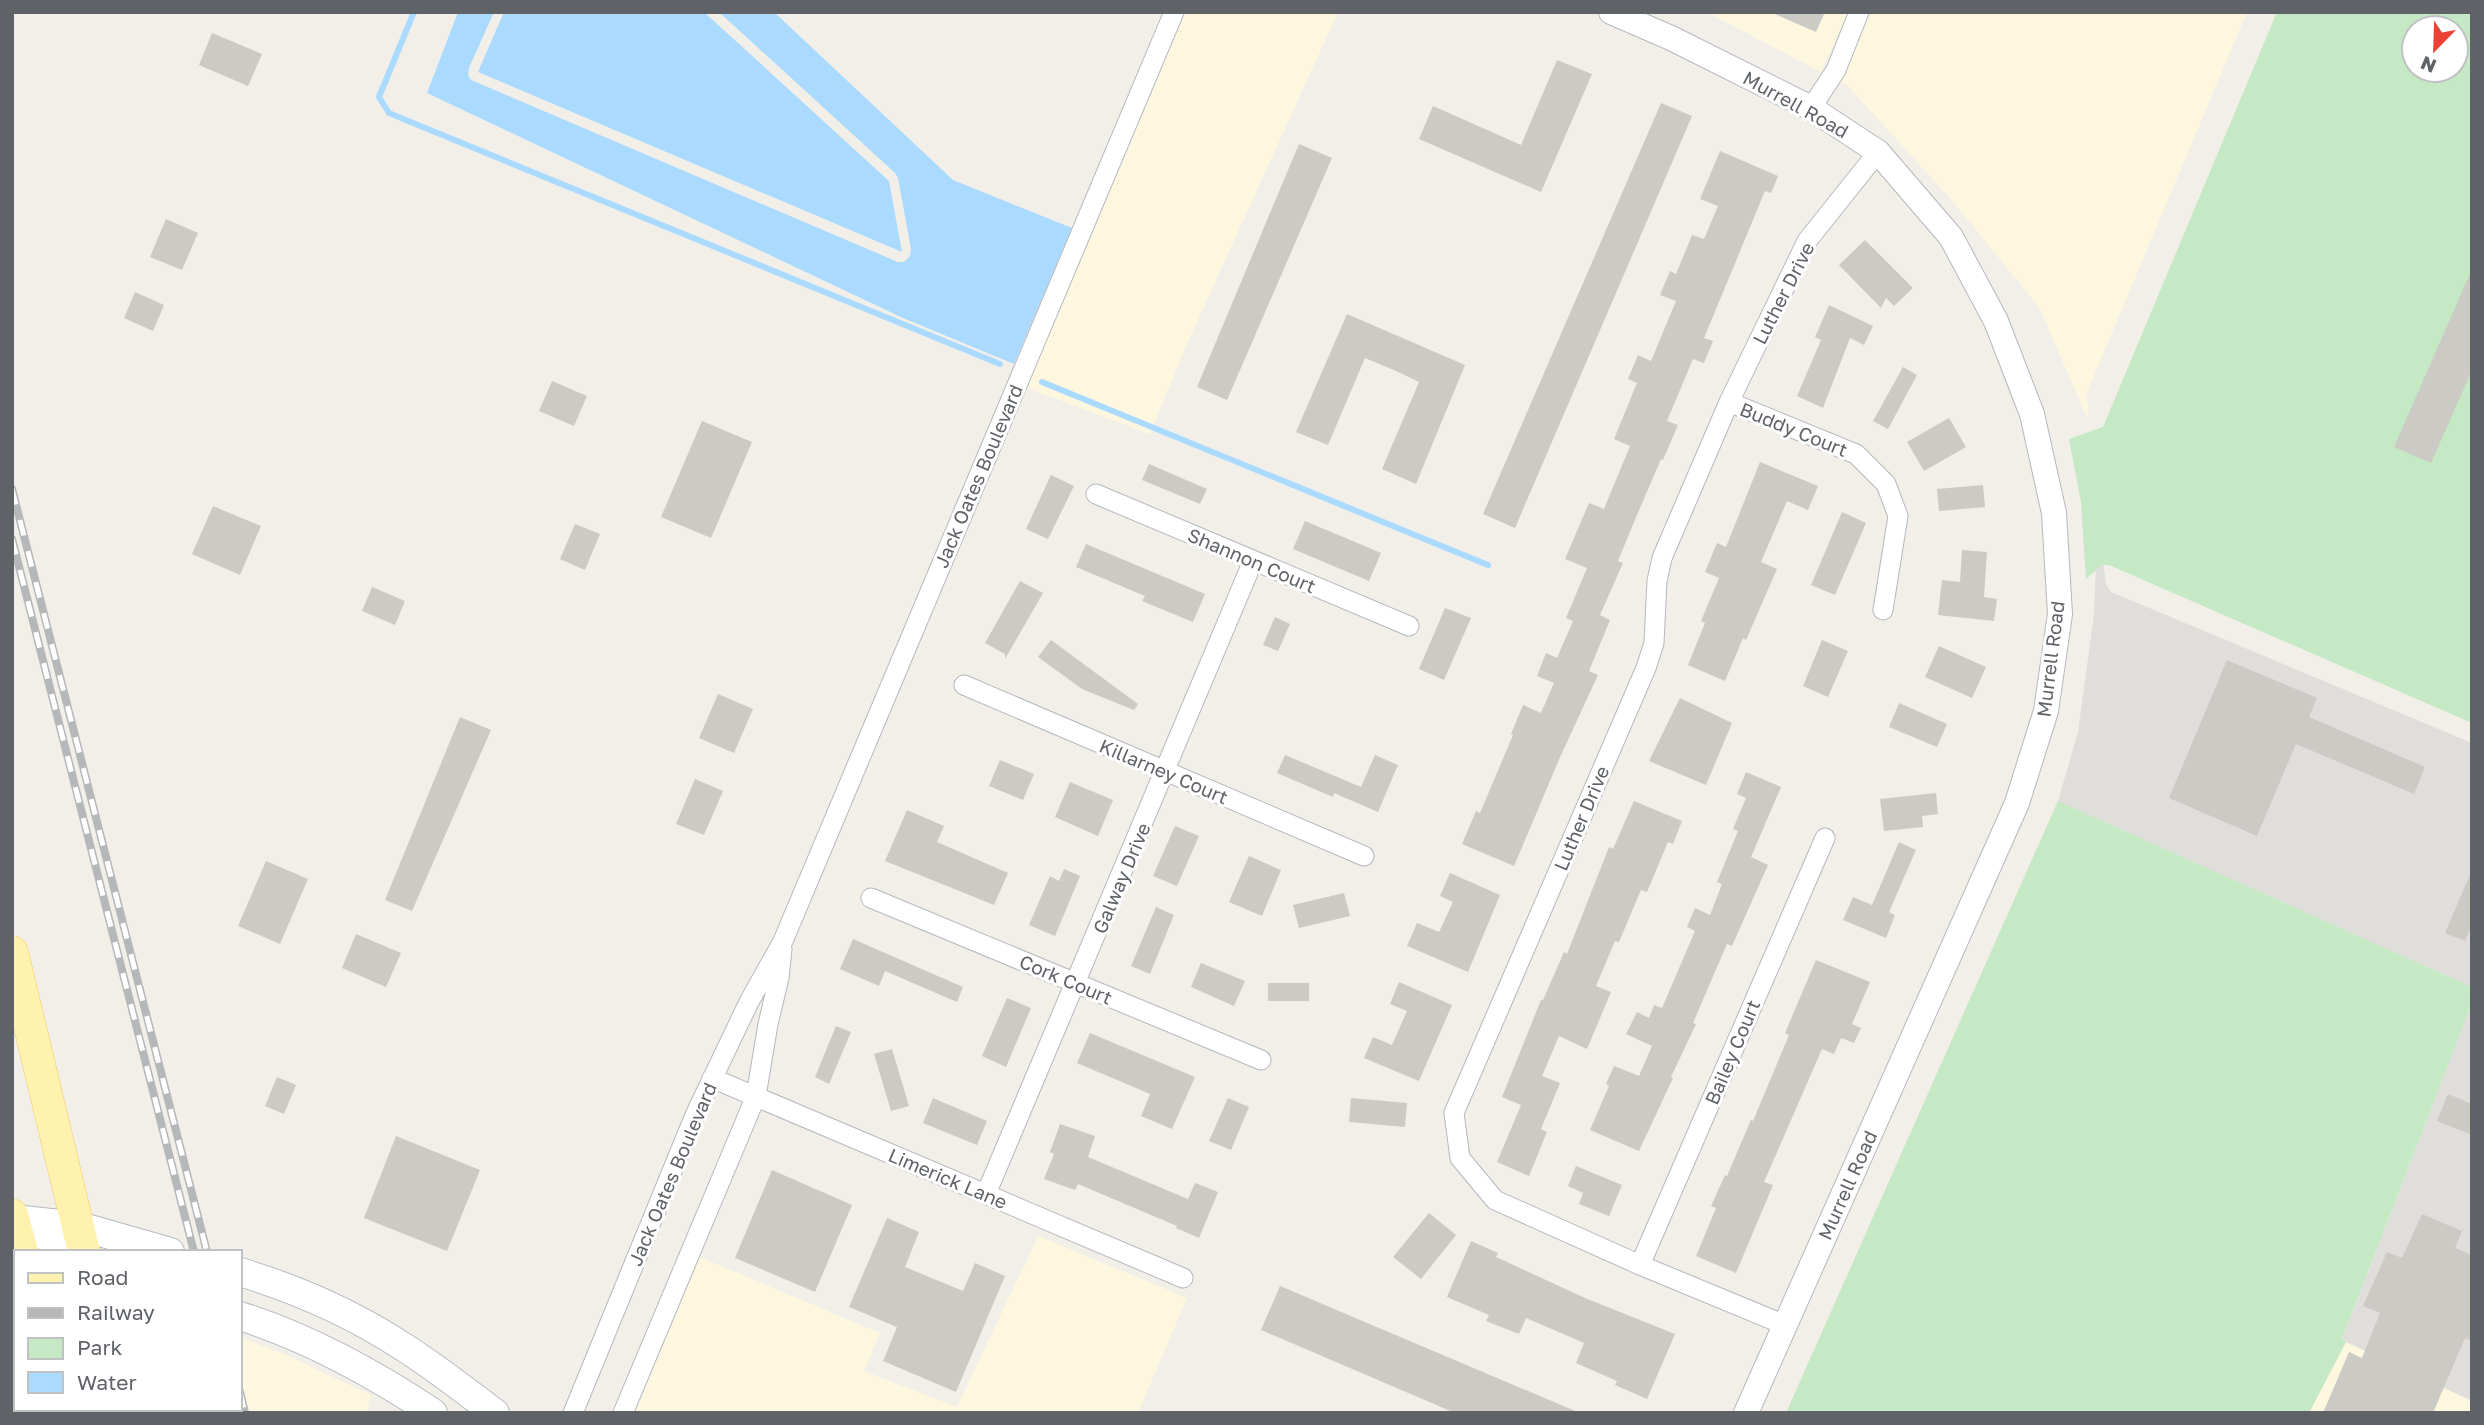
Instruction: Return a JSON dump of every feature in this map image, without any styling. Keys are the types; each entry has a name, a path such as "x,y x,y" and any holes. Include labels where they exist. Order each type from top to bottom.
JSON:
{"main road":[{"path":"12,952 79,1243"},
{"path":"13,1217 79,1243 150,1250"},
{"path":"13,1217 21,1250"},
{"path":"242,1273 279,1284 322,1303 402,1345 495,1413"},
{"path":"242,1317 304,1340 385,1381 433,1413"}],"street":[{"name":"Jack Oates Boulevard","path":"573,1413 712,1078 749,1002 783,941 1174,12"},
{"name":"Murrell Road","path":"1611,12 1671,38 1811,108 1878,152 1951,237 1996,321 2032,414 2051,501 2057,548 2060,614 2046,711 2017,803 1746,1413"},
{"path":"1811,108 1836,70 1859,12"},
{"name":"Luther Drive","path":"1785,1325 1640,1265 1495,1200 1460,1158 1454,1113 1646,668 1654,643 1657,582 1662,558 1729,402 1807,241 1878,152"},
{"name":"Buddy Court","path":"1729,402 1856,454 1886,484 1898,516 1883,610"},
{"name":"Shannon Court","path":"1096,494 1409,626"},
{"name":"Galway Drive","path":"986,1194 1253,561"},
{"name":"Killarney Court","path":"964,685 1364,856"},
{"name":"Bailey Court","path":"1640,1265 1825,838"},
{"name":"Cork Court","path":"871,898 1261,1060"},
{"name":"Jack Oates Boulevard","path":"623,1413 756,1096 779,978 783,941"},
{"name":"Limerick Lane","path":"712,1078 1183,1278"}],"shaded area":[{"path":"1186,12 1338,12 1186,346 1150,434 1027,388"},
{"path":"1706,12 1848,12 1821,72"},
{"path":"1871,12 2247,12 2087,392 2089,422 2039,307 1950,198 1848,86 1840,82"},
{"path":"2098,520 2106,584 2111,592 2472,743 2472,987 2058,801 2078,732 2094,614"},
{"path":"2472,1003 2472,1401 2342,1340"},
{"path":"1038,1236 1187,1298 1138,1413 635,1413 700,1257 880,1333 864,1371 957,1407"},
{"path":"12,1261 14,1411 51,1413 12,1413"},
{"path":"242,1338 284,1354 371,1395 367,1413 192,1413 242,1411"},
{"path":"2346,1342 2472,1401 2472,1413 2309,1413"}],"green space":[{"path":"2277,12 2472,12 2472,723 2109,565 2102,565 2086,579 2081,502 2069,439 2103,427"},
{"path":"2058,801 2472,987 2472,1003 2342,1339 2346,1342 2309,1413 1786,1413"}],"water":[{"path":"458,12 494,12 469,68 468,75 471,80 898,262 904,262 910,256 911,249 895,173 719,12 774,12 953,180 1072,228 1014,364 903,318 427,93"},
{"path":"504,12 704,12 889,181 902,252 478,72"}],"building":[{"path":"1770,12 1825,12 1816,32"},
{"path":"212,33 262,54 248,86 199,65"},
{"path":"1557,60 1592,74 1541,192 1419,139 1433,106 1521,145"},
{"path":"1661,103 1692,116 1515,528 1483,514"},
{"path":"1299,144 1332,158 1227,400 1197,387"},
{"path":"1720,151 1778,176 1771,193 1765,191 1704,338 1713,341 1704,363 1693,359 1667,421 1678,425 1634,522 1618,561 1623,563 1600,615 1610,620 1589,671 1598,675 1514,866 1462,844 1476,811 1480,813 1523,705 1541,713 1554,683 1537,676 1546,653 1557,658 1573,621 1566,618 1587,568 1565,559 1589,503 1604,509 1630,446 1614,439 1637,383 1628,379 1638,355 1651,361 1676,301 1660,295 1670,271 1676,274 1692,235 1704,239 1718,206 1700,199"},
{"path":"166,219 198,233 182,270 150,257"},
{"path":"1865,240 1913,288 1894,306 1886,298 1881,308 1839,265"},
{"path":"2472,269 2472,370 2431,463 2394,447"},
{"path":"135,292 164,305 153,331 124,318"},
{"path":"1829,305 1873,326 1864,345 1850,338 1823,408 1797,396 1821,340 1815,337"},
{"path":"1347,314 1465,365 1416,484 1382,469 1419,382 1396,371 1365,358 1328,445 1296,432"},
{"path":"1903,367 1917,375 1888,429 1873,421"},
{"path":"552,381 587,396 574,426 539,411"},
{"path":"1949,418 1966,447 1924,471 1907,442"},
{"path":"702,421 752,442 711,538 661,517"},
{"path":"1760,462 1818,486 1808,510 1787,501 1761,562 1777,569 1725,681 1688,665 1705,623 1701,621 1719,578 1705,572 1717,543 1726,547"},
{"path":"1149,464 1207,489 1200,504 1142,480"},
{"path":"1051,475 1074,486 1048,539 1026,529"},
{"path":"1983,485 1985,507 1939,511 1937,489"},
{"path":"213,506 261,526 240,575 192,554"},
{"path":"1842,512 1866,523 1835,595 1811,585"},
{"path":"1305,521 1381,553 1369,581 1293,549"},
{"path":"575,524 600,534 585,570 560,559"},
{"path":"1086,544 1205,594 1193,622 1142,601 1145,596 1076,567"},
{"path":"1962,550 1987,552 1984,597 1997,599 1994,621 1938,615 1942,580 1960,582"},
{"path":"1020,581 1043,593 1005,659 1005,654 985,643"},
{"path":"372,587 405,601 395,625 362,611"},
{"path":"1445,608 1471,618 1444,680 1419,669"},
{"path":"1275,617 1290,624 1278,651 1263,645"},
{"path":"1051,640 1138,704 1134,710 1082,689 1038,657"},
{"path":"1822,640 1848,651 1828,697 1803,686"},
{"path":"1939,646 1986,667 1972,698 1925,677"},
{"path":"2227,660 2317,698 2309,717 2425,767 2414,794 2296,744 2257,836 2169,798"},
{"path":"718,694 753,709 734,753 699,738"},
{"path":"1680,698 1732,723 1706,785 1649,761"},
{"path":"1899,703 1947,724 1937,747 1889,727"},
{"path":"460,717 491,730 412,911 385,900"},
{"path":"1285,755 1361,787 1375,755 1398,765 1378,812 1334,793 1333,797 1277,773"},
{"path":"1000,760 1034,774 1023,800 989,786"},
{"path":"1746,772 1781,787 1751,857 1768,865 1732,946 1727,944 1693,1023 1696,1024 1639,1151 1590,1130 1609,1086 1606,1084 1614,1066 1639,1076 1652,1046 1626,1034 1637,1012 1649,1018 1654,1005 1662,1008 1695,931 1687,927 1695,908 1710,915 1722,884 1717,882 1738,831 1733,829 1746,798 1737,794"},
{"path":"695,779 723,791 704,835 676,824"},
{"path":"1070,782 1113,800 1098,836 1055,817"},
{"path":"1936,793 1938,814 1922,816 1923,827 1884,831 1880,799"},
{"path":"1634,801 1682,821 1673,844 1668,842 1647,892 1641,890 1619,942 1615,941 1596,986 1611,992 1587,1049 1559,1036 1542,1076 1560,1083 1541,1129 1547,1132 1529,1176 1497,1162 1521,1105 1502,1097 1541,1000 1564,952 1567,954 1609,847 1613,849"},
{"path":"907,810 944,826 937,842 1008,873 994,905 885,861"},
{"path":"1175,826 1199,836 1177,886 1153,876"},
{"path":"1899,842 1916,850 1889,912 1895,915 1886,938 1843,920 1853,897 1872,905"},
{"path":"1249,856 1281,870 1262,916 1229,902"},
{"path":"266,861 308,879 280,944 238,926"},
{"path":"1064,869 1080,876 1055,936 1029,925 1050,876 1059,881"},
{"path":"2472,870 2472,925 2465,941 2445,933"},
{"path":"1450,873 1500,895 1468,972 1407,946 1417,923 1439,932 1453,902 1440,896"},
{"path":"1344,893 1350,916 1299,928 1293,905"},
{"path":"1156,907 1174,915 1150,974 1131,966"},
{"path":"356,934 401,953 386,987 342,968"},
{"path":"853,939 963,987 957,1002 885,971 879,986 840,969"},
{"path":"1816,960 1870,982 1852,1024 1861,1028 1854,1043 1841,1038 1834,1054 1822,1049 1764,1182 1773,1185 1736,1273 1696,1256 1716,1208 1711,1206 1751,1120 1753,1121 1789,1035 1785,1033"},
{"path":"1201,963 1245,981 1234,1006 1191,987"},
{"path":"1399,982 1452,1005 1419,1081 1364,1058 1373,1037 1392,1045 1407,1011 1390,1004"},
{"path":"1268,983 1309,983 1309,1001 1268,1001"},
{"path":"1007,998 1031,1008 1006,1067 982,1056"},
{"path":"836,1026 851,1032 829,1084 815,1077"},
{"path":"1090,1033 1195,1077 1172,1129 1141,1116 1150,1094 1077,1063"},
{"path":"892,1049 909,1106 891,1111 874,1054"},
{"path":"277,1077 296,1085 284,1114 265,1106"},
{"path":"2448,1094 2472,1104 2472,1135 2437,1121"},
{"path":"933,1098 987,1121 977,1145 923,1123"},
{"path":"1228,1098 1249,1107 1231,1150 1209,1141"},
{"path":"1351,1098 1407,1103 1405,1127 1349,1122"},
{"path":"1060,1124 1095,1136 1088,1157 1188,1199 1195,1183 1218,1192 1199,1238 1078,1184 1075,1190 1044,1179 1054,1154 1050,1152"},
{"path":"396,1136 480,1170 447,1251 364,1218"},
{"path":"1576,1166 1622,1185 1609,1216 1579,1204 1583,1193 1568,1186"},
{"path":"772,1170 852,1205 815,1292 735,1258"},
{"path":"1429,1213 1456,1235 1421,1279 1393,1257"},
{"path":"2422,1214 2462,1231 2455,1248 2472,1255 2472,1341 2465,1338 2433,1413 2323,1413 2349,1352 2362,1358 2380,1313 2363,1306 2387,1252 2402,1258"},
{"path":"887,1218 919,1232 905,1267 963,1291 975,1263 1005,1276 956,1392 883,1361 897,1327 849,1307"},
{"path":"1471,1241 1498,1253 1496,1257 1585,1298 1675,1334 1647,1399 1615,1385 1617,1381 1576,1363 1584,1343 1526,1318 1519,1334 1486,1321 1489,1315 1447,1297"},
{"path":"1280,1286 1580,1413 1455,1413 1261,1330"}],"waterway":[{"path":"414,12 379,97 389,113 1000,364"},
{"path":"1042,382 1488,565"}],"railway":[{"path":"12,489 206,1250"},
{"path":"12,539 193,1250"},
{"path":"242,1400 245,1413"}]}
